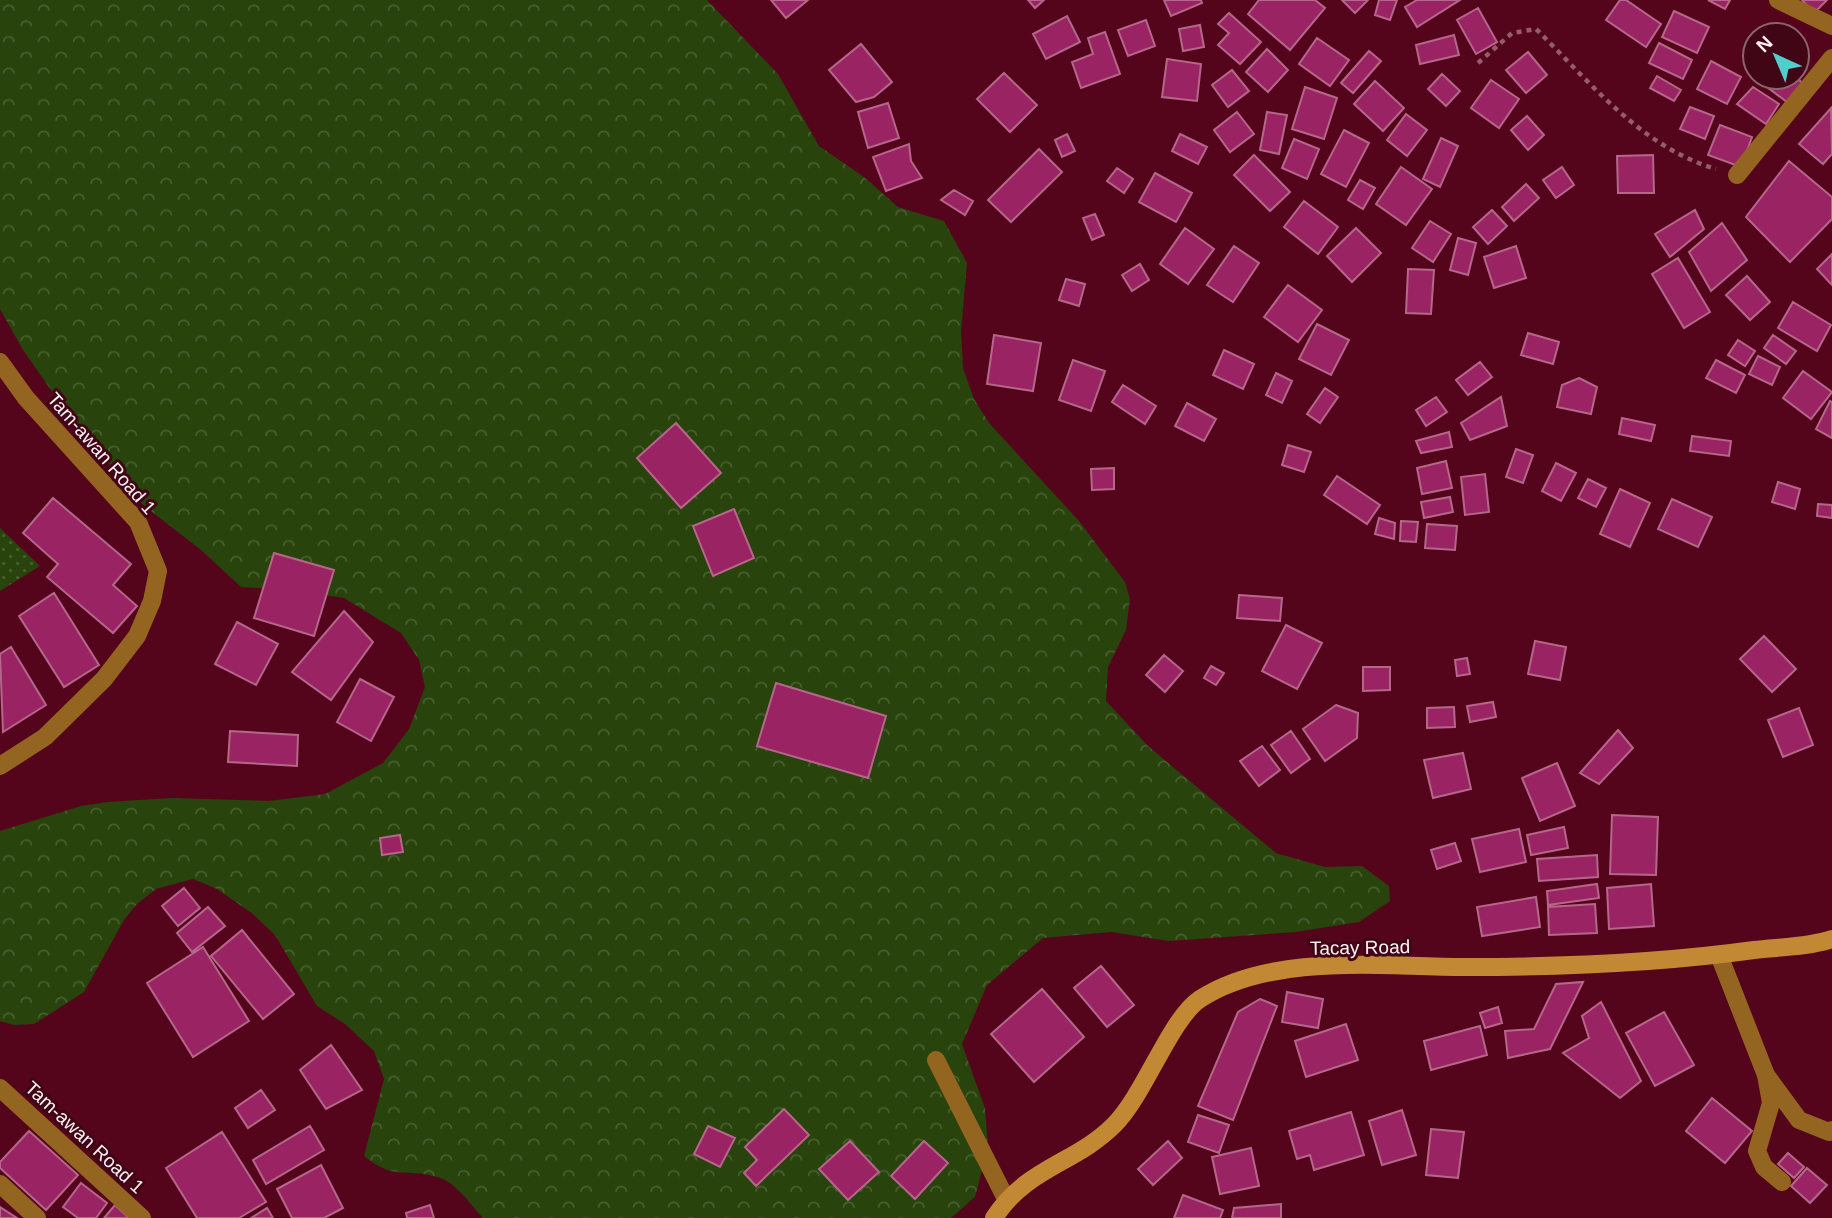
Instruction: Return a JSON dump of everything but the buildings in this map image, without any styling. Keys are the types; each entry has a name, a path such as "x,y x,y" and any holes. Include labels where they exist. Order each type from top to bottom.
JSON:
{"main road":[{"name":"Tacay Road","path":"995,1218 1006,1199 1030,1178 1085,1147 1114,1125 1143,1087 1174,1031 1197,1001 1227,984 1263,972 1346,966 1472,967 1613,963 1719,955 1832,939"}],"street":[{"path":"1778,0 1832,26"},
{"path":"1737,176 1832,58"},
{"name":"Tam-awan Road 1","path":"0,362 26,398 138,522 158,571 152,601 137,636 104,679 45,737 0,766"},
{"path":"1719,955 1766,1075 1771,1103 1757,1151 1765,1167 1782,1182"},
{"path":"936,1060 1006,1199"},
{"path":"1766,1075 1799,1120 1829,1132 1832,1130"},
{"name":"Tam-awan Road 1","path":"0,1088 142,1218"},
{"path":"0,1184 37,1218"}],"path":[{"path":"1478,63 1512,33 1536,29 1640,131 1694,163 1737,176"}],"green space":[{"path":"0,0 707,0 778,74 819,146 864,177 898,207 944,221 967,263 961,331 963,368 974,399 989,423 1079,521 1125,582 1130,599 1126,630 1108,667 1106,701 1148,746 1276,853 1325,867 1362,866 1389,886 1390,901 1359,922 1296,932 1169,941 1111,932 1043,938 987,985 962,1044 985,1108 988,1147 975,1197 951,1218 483,1218 462,1194 444,1180 426,1174 385,1169 364,1156 384,1079 374,1051 345,1024 317,1006 275,935 253,914 217,889 193,879 156,889 137,904 124,920 84,992 34,1024 14,1025 0,1021 0,831 81,806 107,802 172,798 269,801 325,794 383,763 409,729 425,687 419,660 401,633 344,598 292,590 241,587 201,550 142,504 72,420 23,350 0,309"},
{"path":"0,528 40,566 0,591"}]}
